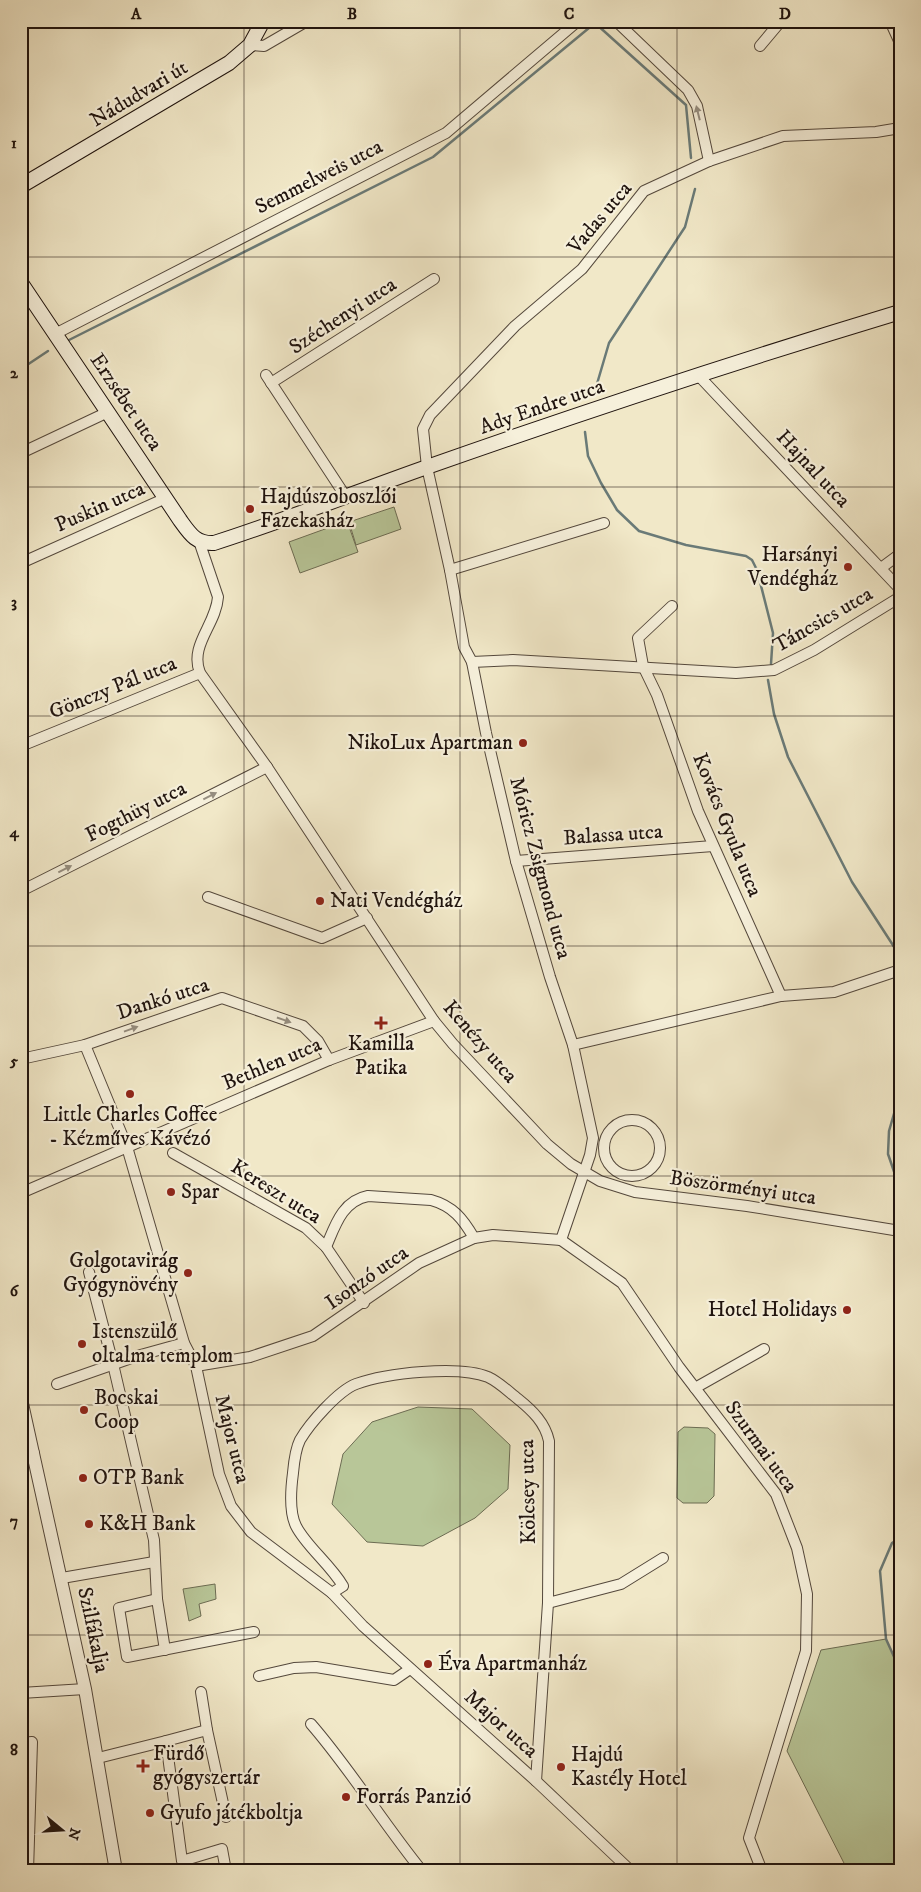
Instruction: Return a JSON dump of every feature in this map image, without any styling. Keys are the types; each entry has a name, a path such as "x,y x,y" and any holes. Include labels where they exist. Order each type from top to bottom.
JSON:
{"main road":[{"name":"Nádudvari út","path":"21,186 229,63 250,45 262,21"},
{"name":"Erzsébet utca","path":"21,283 192,537 198,541"},
{"name":"Ady Endre utca","path":"198,541 214,543 274,524 427,467 698,375 900,312"}],"street":[{"path":"250,45 264,46 308,21"},
{"name":"Semmelweis utca","path":"55,334 446,133 578,21"},
{"path":"616,21 688,90 697,106 709,161"},
{"path":"760,46 781,21"},
{"path":"890,21 900,43"},
{"name":"Vadas utca","path":"427,467 423,433 424,424 430,415 515,326 582,269 644,191 709,161 783,136 876,132 900,128"},
{"name":"Széchenyi utca","path":"346,497 268,379 434,279"},
{"name":"Hajnal utca","path":"698,375 900,589"},
{"path":"21,453 108,412"},
{"name":"Móricz Zsigmond utca","path":"427,467 450,570 464,647 472,662 486,733 516,861 550,977 573,1045 593,1138 584,1173 561,1240"},
{"name":"Puskin utca","path":"21,563 166,498"},
{"path":"450,570 604,523"},
{"name":"Gönczy Pál utca","path":"21,746 200,673 196,661 197,652 218,597 198,541"},
{"path":"881,568 900,554"},
{"name":"Táncsics utca","path":"472,662 513,660 643,666 736,673 774,670 814,650 900,597"},
{"path":"643,666 638,649 638,638 672,606"},
{"name":"Kovács Gyula utca","path":"643,666 657,695 712,846 782,996"},
{"name":"Kenézy utca","path":"200,673 267,767 434,1021 452,1044 547,1144 584,1173"},
{"name":"Fogthüy utca","path":"21,891 267,767"},
{"name":"Balassa utca","path":"516,861 712,846"},
{"path":"208,897 322,938 367,918"},
{"path":"573,1045 782,996 834,992 897,971"},
{"name":"Dankó utca","path":"21,1059 85,1045 222,998 303,1026 318,1041 329,1060"},
{"name":"Bethlen utca","path":"21,1193 329,1060 434,1021"},
{"path":"85,1045 127,1147"},
{"path":"640,1121 655,1133 659,1142 659,1156 655,1165 645,1173 636,1176 623,1175 615,1171 607,1161 604,1153 605,1140 609,1131 621,1122 640,1121"},
{"path":"593,1138 605,1140"},
{"name":"Major utca","path":"127,1147 184,1343 196,1366 219,1474 231,1506 251,1532 332,1593 363,1626 536,1781 631,1871"},
{"name":"Kereszt utca","path":"172,1153 292,1219 326,1247 364,1303"},
{"name":"Böszörményi utca","path":"584,1173 615,1187 635,1192 747,1206 900,1231"},
{"path":"326,1247 345,1208 358,1198 368,1196 431,1200 440,1203 455,1212 464,1221 474,1238"},
{"name":"Isonzó utca","path":"196,1366 250,1357 300,1342 326,1330 419,1263 474,1238 493,1235 561,1240"},
{"name":"Szurmai utca","path":"561,1240 622,1283 695,1388 776,1494 798,1548 807,1594 806,1651 749,1838 762,1871"},
{"path":"89,1272 113,1364 154,1540 157,1599 165,1650"},
{"path":"57,1384 113,1364 184,1343"},
{"path":"695,1388 764,1349"},
{"name":"Kölcsey utca","path":"332,1593 342,1586 335,1572 296,1526 292,1509 292,1481 294,1457 300,1440 339,1395 356,1384 421,1372 468,1373 488,1377 524,1404 546,1428 549,1441 548,1603 536,1781"},
{"name":"Szilfákalja","path":"21,1399 62,1578 85,1690 116,1871"},
{"path":"21,1456 34,1452"},
{"path":"548,1603 621,1584 663,1558"},
{"path":"62,1578 154,1562"},
{"path":"157,1599 119,1608 127,1657 254,1632"},
{"path":"259,1676 294,1668 316,1667 394,1680 410,1669"},
{"path":"21,1693 85,1690"},
{"path":"201,1692 207,1730 226,1818"},
{"path":"311,1724 341,1758 391,1832 422,1871"},
{"path":"98,1758 207,1730"},
{"path":"166,1741 183,1866 222,1849 226,1871"},
{"path":"21,1743 32,1742 28,1871"}],"green space":[{"path":"394,507 401,529 356,545 349,522"},
{"path":"347,521 358,552 300,573 289,542"},
{"path":"418,1407 472,1409 510,1445 508,1489 475,1518 423,1546 367,1542 332,1504 343,1454 372,1422"},
{"path":"684,1427 708,1428 715,1434 714,1496 707,1503 683,1503 677,1498 678,1432"},
{"path":"215,1584 216,1599 199,1604 201,1616 189,1621 183,1589"},
{"path":"886,1639 900,1670 900,1871 848,1871 787,1751 821,1650"}],"waterway":[{"path":"69,340 433,157 595,23 686,105 691,158"},
{"path":"594,394 609,343 685,227 695,189"},
{"path":"21,369 48,351"},
{"path":"585,432 588,456 601,483 617,510 639,531 686,545 746,556 752,560 757,570 773,633 771,664"},
{"path":"768,680 774,714 788,757 852,882 900,956"},
{"path":"900,1093 889,1131 888,1154 900,1189"},
{"path":"900,1538 892,1543 880,1571 886,1639 900,1670"}],"place":[{"name":"Hajdúszoboszlói Fazekasház","path":"250,509"},
{"name":"Harsányi Vendégház","path":"848,567"},
{"name":"NikoLux Apartman","path":"523,743"},
{"name":"Nati Vendégház","path":"320,901"},
{"name":"Kamilla Patika","path":"381,1023"},
{"name":"Little Charles Coffee - Kézműves Kávézó","path":"130,1094"},
{"name":"Spar","path":"171,1192"},
{"name":"Golgotavirág Gyógynövény","path":"188,1273"},
{"name":"Hotel Holidays","path":"847,1310"},
{"name":"Istenszülő oltalma templom","path":"82,1344"},
{"name":"Bocskai Coop","path":"84,1410"},
{"name":"OTP Bank","path":"83,1478"},
{"name":"K&H Bank","path":"89,1524"},
{"name":"Éva Apartmanház","path":"428,1664"},
{"name":"Fürdő gyógyszertár","path":"143,1766"},
{"name":"Hajdú Kastély Hotel","path":"561,1767"},
{"name":"Forrás Panzió","path":"346,1797"},
{"name":"Gyufo játékboltja","path":"150,1813"}]}
